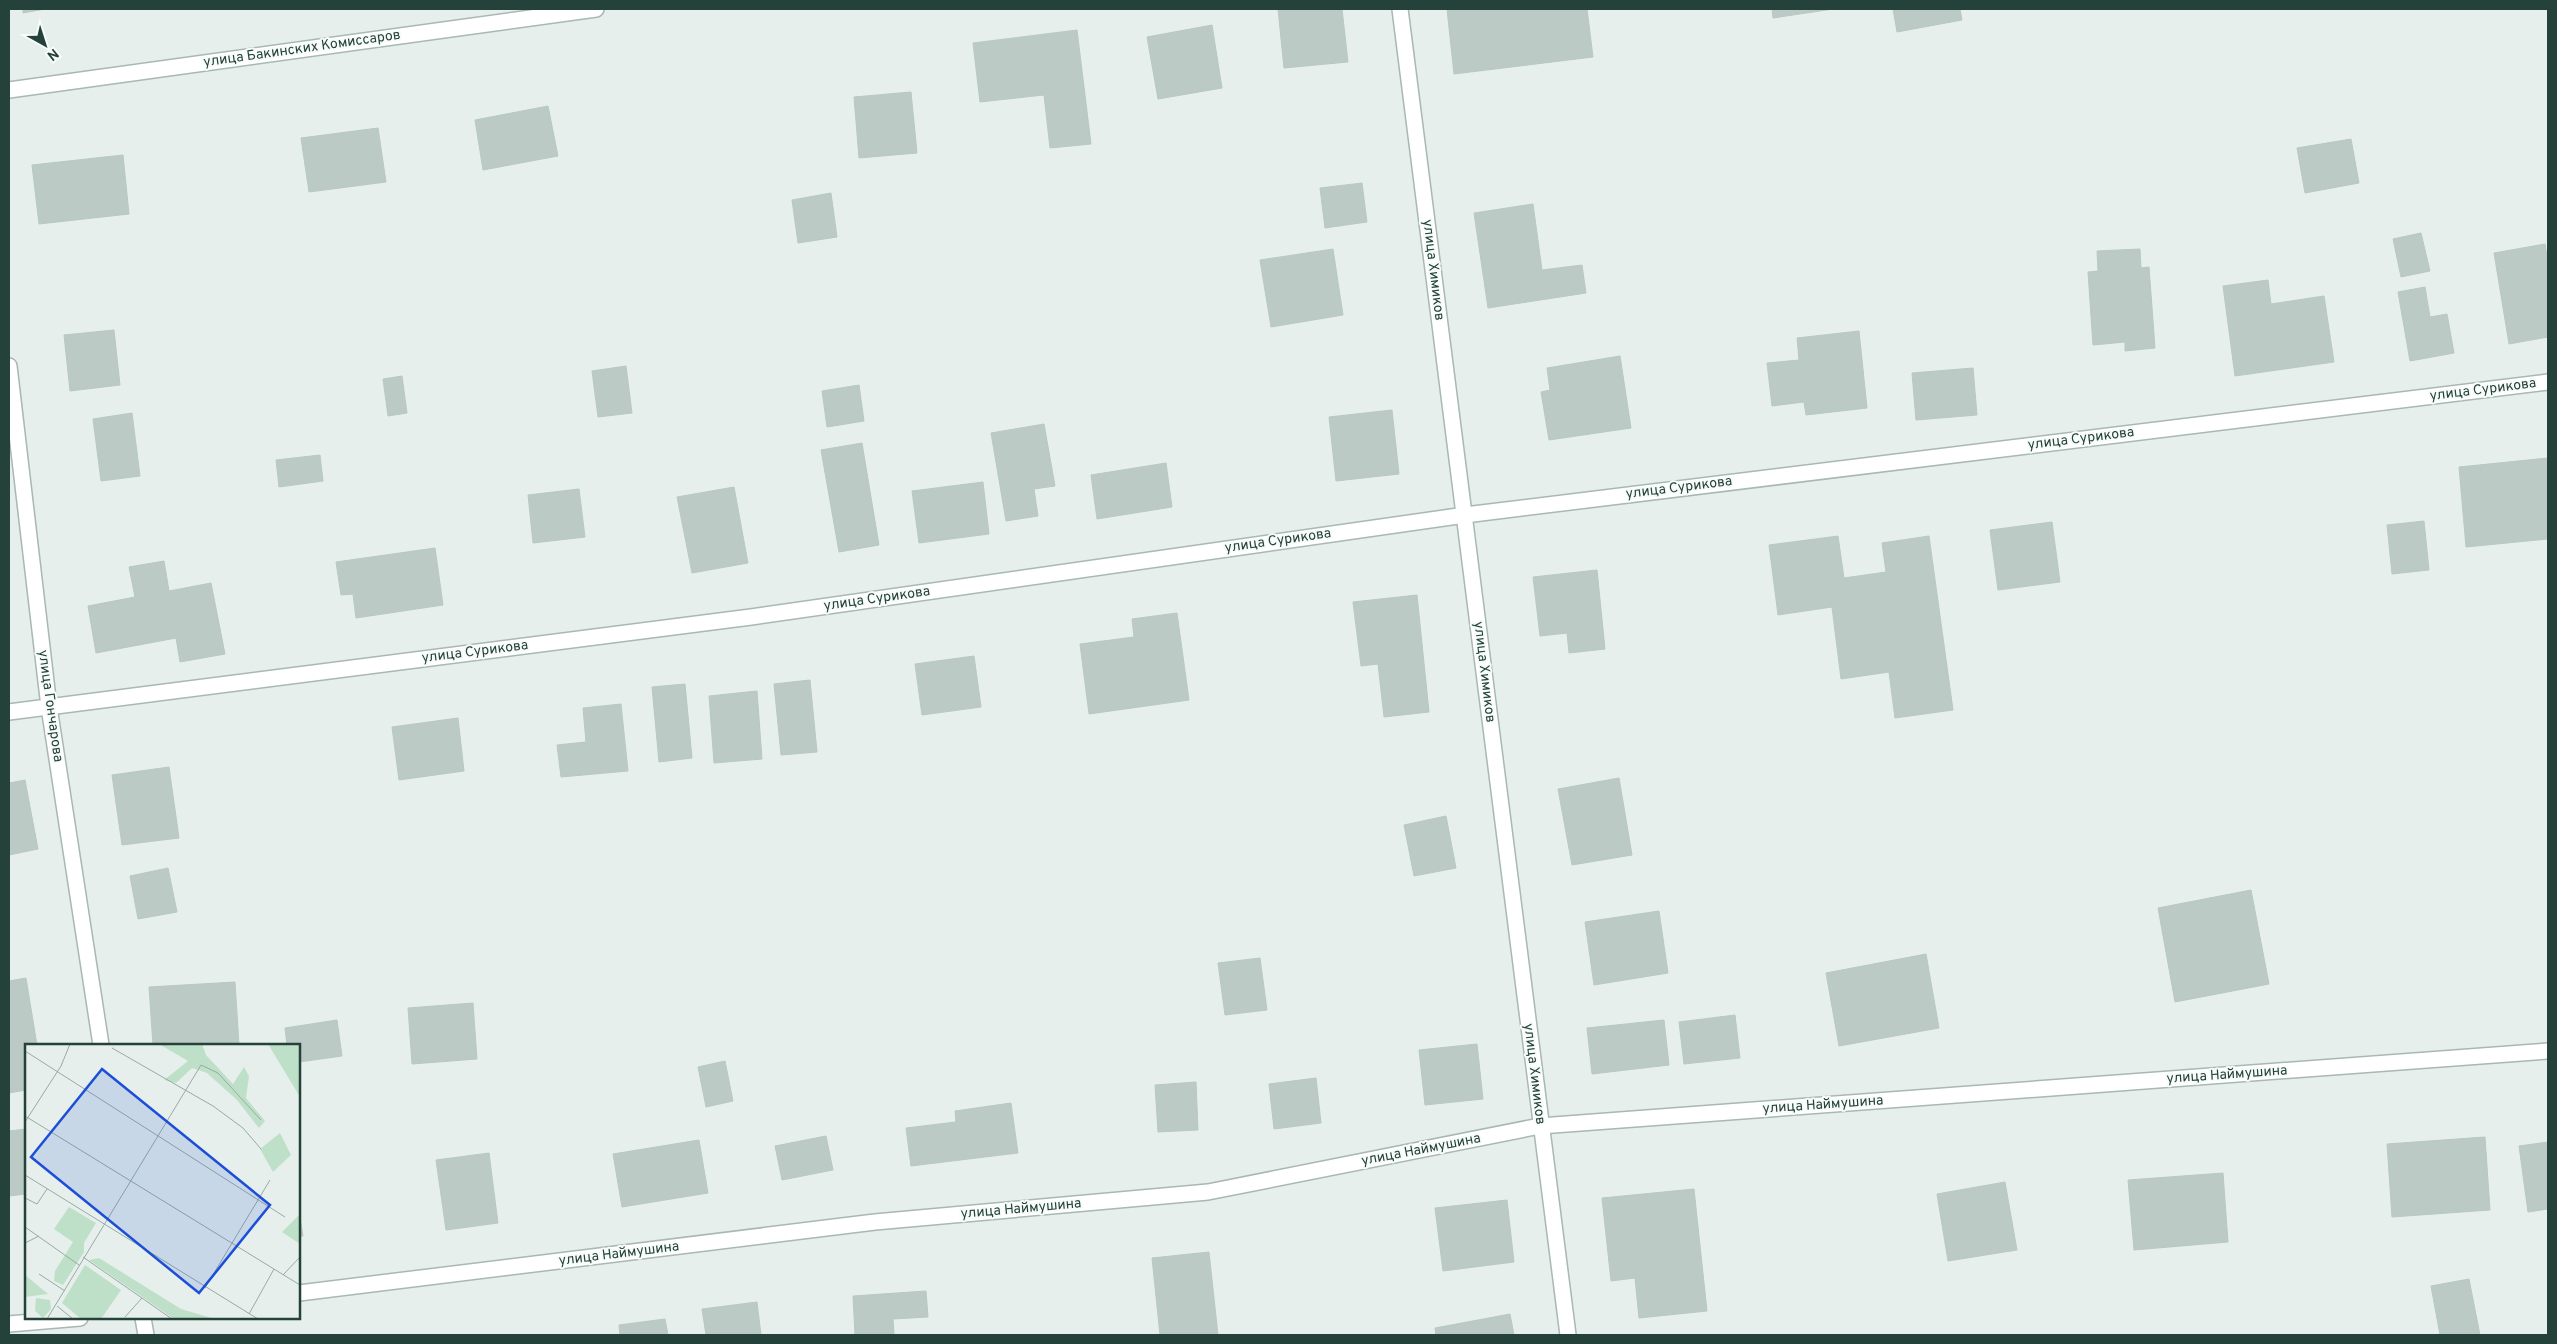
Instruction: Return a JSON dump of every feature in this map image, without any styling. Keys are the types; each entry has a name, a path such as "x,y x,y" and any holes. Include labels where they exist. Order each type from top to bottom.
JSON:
{"street":[{"name":"улица Бакинских Комиссаров","path":"9,90 596,9"},
{"name":"улица Химиков","path":"1400,9 1465,514 1540,1126 1568,1335"},
{"name":"улица Гончарова","path":"9,366 49,707 101,1044"},
{"name":"улица Сурикова","path":"9,712 751,617 1465,514 2548,382"},
{"name":"улица Наймушина","path":"300,1293 875,1222 1208,1192 1540,1126 2548,1051"},
{"path":"9,1324 68,1319"},
{"path":"143,1319 146,1335"}],"building":[{"path":"23,9 45,9 23,13"},
{"path":"1278,9 1342,9 1348,62 1284,68"},
{"path":"1447,9 1587,9 1593,57 1454,74"},
{"path":"1772,9 1833,9 1773,18"},
{"path":"1893,9 1960,9 1962,20 1897,32"},
{"path":"1212,25 1222,88 1158,99 1147,37"},
{"path":"1077,30 1091,144 1050,148 1044,95 980,102 973,43"},
{"path":"911,92 917,153 859,158 854,97"},
{"path":"548,106 558,156 483,170 475,120"},
{"path":"378,128 386,182 309,192 301,138"},
{"path":"2351,139 2359,183 2305,193 2297,148"},
{"path":"123,155 129,214 39,224 32,165"},
{"path":"1362,183 1367,222 1325,228 1320,188"},
{"path":"831,193 837,237 798,243 792,200"},
{"path":"1533,204 1542,270 1582,265 1586,293 1488,308 1474,213"},
{"path":"2421,233 2430,271 2401,277 2393,239"},
{"path":"2545,244 2548,262 2548,337 2509,344 2494,253"},
{"path":"1333,249 1343,315 1271,327 1260,260"},
{"path":"2140,249 2141,268 2149,267 2155,348 2125,351 2125,342 2093,345 2088,272 2098,271 2097,251"},
{"path":"2268,280 2271,304 2324,296 2334,362 2235,376 2223,286"},
{"path":"2425,287 2430,317 2447,314 2454,353 2410,361 2398,292"},
{"path":"114,330 120,385 70,391 64,335"},
{"path":"1859,331 1867,408 1806,415 1804,402 1772,406 1767,363 1799,360 1797,338"},
{"path":"1620,356 1631,428 1549,440 1541,392 1550,390 1547,368"},
{"path":"626,366 632,413 598,417 592,371"},
{"path":"1973,368 1977,415 1916,420 1912,373"},
{"path":"402,376 407,413 388,416 383,379"},
{"path":"859,385 864,421 827,427 822,391"},
{"path":"1392,410 1399,474 1336,481 1329,417"},
{"path":"132,413 140,476 101,481 93,419"},
{"path":"1044,424 1055,486 1034,489 1038,516 1006,521 991,433"},
{"path":"862,443 879,545 839,552 821,450"},
{"path":"320,455 323,481 279,487 276,460"},
{"path":"2548,458 2548,539 2466,547 2459,467"},
{"path":"1166,463 1172,507 1097,519 1091,475"},
{"path":"983,482 989,534 919,543 912,491"},
{"path":"734,487 748,563 692,573 677,497"},
{"path":"579,489 585,537 533,543 528,495"},
{"path":"2424,521 2429,570 2392,574 2387,525"},
{"path":"2052,522 2060,582 1998,590 1990,530"},
{"path":"1838,536 1844,578 1886,572 1882,543 1929,536 1953,710 1895,718 1889,672 1841,679 1832,607 1778,615 1769,545"},
{"path":"435,548 443,605 356,618 353,594 341,595 336,562"},
{"path":"164,561 169,591 211,583 225,654 180,662 176,638 96,653 88,606 135,597 129,567"},
{"path":"1597,570 1605,649 1569,653 1567,633 1540,636 1533,577"},
{"path":"1417,595 1429,712 1384,717 1378,664 1361,666 1353,602"},
{"path":"1177,613 1189,700 1089,714 1080,644 1134,637 1132,619"},
{"path":"974,656 981,707 922,715 915,664"},
{"path":"810,680 817,752 781,755 774,684"},
{"path":"685,684 692,758 659,762 652,687"},
{"path":"757,691 762,759 714,763 709,696"},
{"path":"621,704 628,771 561,777 557,745 586,742 583,708"},
{"path":"458,718 464,771 399,780 392,727"},
{"path":"169,767 179,838 122,845 112,775"},
{"path":"1619,778 1632,855 1572,865 1558,789"},
{"path":"25,780 38,849 9,855 9,783"},
{"path":"1446,816 1456,868 1414,876 1404,825"},
{"path":"168,868 177,912 138,919 130,876"},
{"path":"2251,890 2269,984 2175,1002 2158,908"},
{"path":"1659,911 1668,973 1594,985 1585,922"},
{"path":"1926,954 1939,1028 1839,1046 1826,973"},
{"path":"1260,958 1267,1010 1225,1015 1218,963"},
{"path":"26,978 37,1044 25,1044 25,1090 9,1093 9,981"},
{"path":"235,982 239,1044 153,1044 149,987"},
{"path":"473,1003 477,1059 412,1064 408,1008"},
{"path":"1735,1015 1740,1058 1684,1064 1679,1022"},
{"path":"337,1020 342,1056 300,1062 300,1044 287,1044 285,1028"},
{"path":"1664,1020 1669,1065 1592,1074 1587,1028"},
{"path":"1477,1044 1483,1099 1425,1105 1419,1050"},
{"path":"725,1061 733,1101 706,1107 698,1067"},
{"path":"1316,1078 1321,1123 1274,1129 1269,1084"},
{"path":"1196,1082 1198,1130 1158,1132 1155,1085"},
{"path":"1011,1103 1018,1153 911,1166 906,1128 956,1122 955,1111"},
{"path":"25,1129 25,1194 9,1196 9,1131"},
{"path":"826,1136 833,1170 782,1180 775,1146"},
{"path":"2485,1137 2490,1210 2392,1217 2387,1144"},
{"path":"699,1140 708,1193 622,1207 613,1154"},
{"path":"2548,1142 2548,1209 2528,1212 2519,1146"},
{"path":"489,1153 498,1223 446,1230 436,1160"},
{"path":"2223,1173 2228,1242 2134,1250 2128,1180"},
{"path":"2005,1182 2017,1250 1948,1261 1937,1194"},
{"path":"1694,1189 1707,1311 1639,1318 1635,1278 1611,1281 1602,1198"},
{"path":"1507,1200 1514,1262 1443,1271 1435,1208"},
{"path":"300,1218 303,1236 300,1236"},
{"path":"1209,1252 1218,1335 1160,1335 1152,1258"},
{"path":"2469,1279 2480,1335 2440,1335 2431,1286"},
{"path":"926,1291 928,1317 893,1319 894,1335 855,1335 853,1296"},
{"path":"757,1302 761,1335 706,1335 702,1309"},
{"path":"1510,1314 1514,1335 1436,1335 1435,1328"},
{"path":"665,1319 668,1335 620,1335 619,1325"}]}
